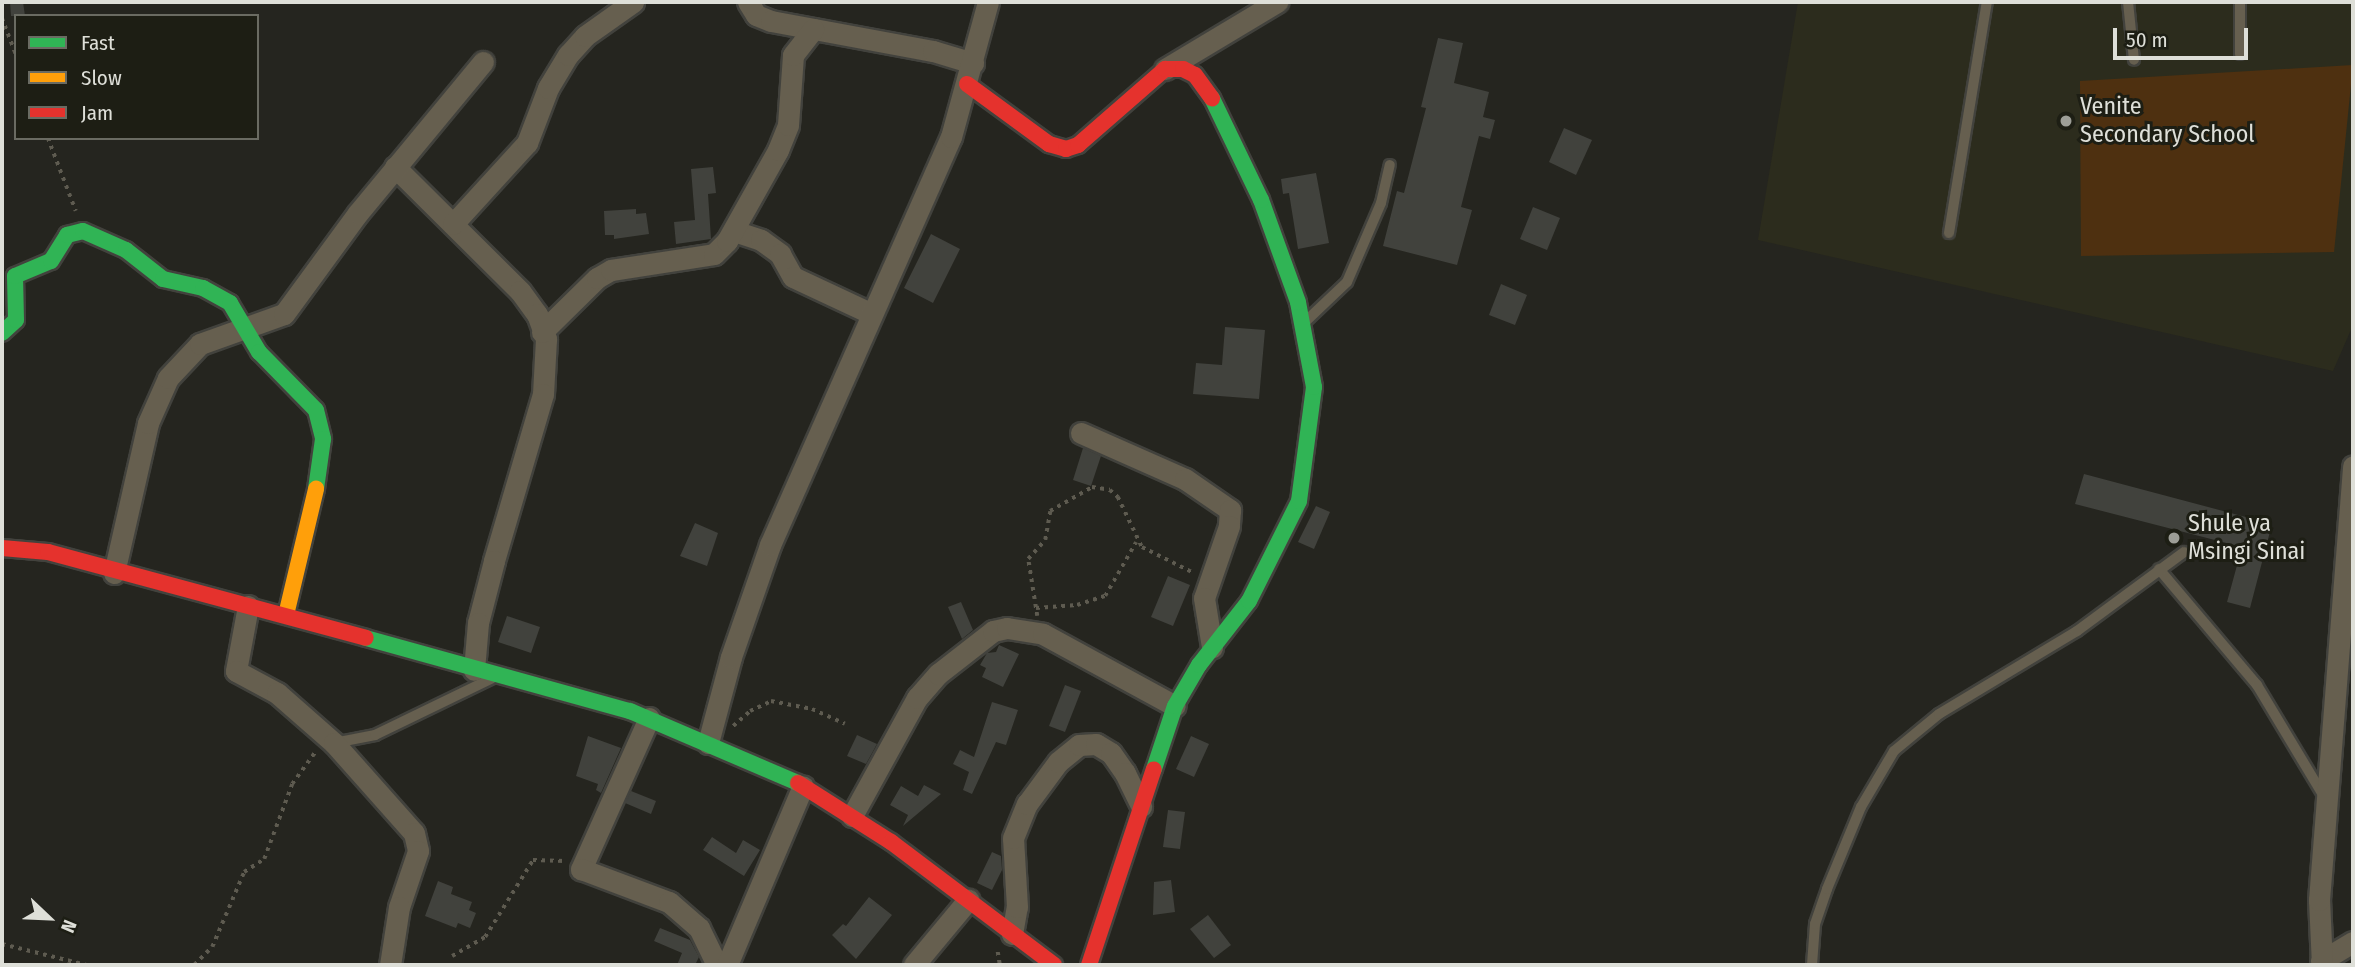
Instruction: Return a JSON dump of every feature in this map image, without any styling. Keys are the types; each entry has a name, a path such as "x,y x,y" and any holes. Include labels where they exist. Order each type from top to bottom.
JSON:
{"street":[{"path":"453,224 527,143 548,88 568,55 585,36 633,2"},
{"path":"748,2 756,15 771,21 933,51 973,63"},
{"path":"713,744 730,657 770,545 870,313 951,137 988,2"},
{"path":"967,84 1049,144 1066,149 1078,145 1165,69 1278,2"},
{"path":"542,332 597,278 611,270 713,254 734,231 778,150 788,125 793,55 813,29"},
{"path":"114,573 148,423 168,377 200,344 284,314 395,167 483,62"},
{"path":"1089,965 1175,706 1212,647 1249,601 1299,501 1314,387 1305,321 1278,242 1217,105 1195,75 1183,69 1165,69"},
{"path":"395,167 520,291 542,332 547,368 543,394 478,624 474,670"},
{"path":"2,334 16,320 15,276 51,261 66,235 83,231 126,250 163,279 215,293 230,303 260,352 316,410 323,439 312,520 286,615"},
{"path":"734,231 761,240 780,254 793,278 870,313"},
{"path":"2,304 6,322 2,334"},
{"path":"1081,433 1185,480 1230,510 1229,526 1209,581 1203,614 1212,647"},
{"path":"2321,963 2319,900 2353,466"},
{"path":"4,546 48,552 114,573 286,615 649,718 803,786 852,816 1054,965"},
{"path":"248,606 236,671 277,693 357,763 419,844 399,908 390,965"},
{"path":"852,816 902,719 938,674 993,631 1007,628 1040,634 1175,706"},
{"path":"649,718 581,865 584,872 668,902 699,928 718,965"},
{"path":"1012,934 1017,907 1013,838 1027,804 1058,762 1079,745 1096,744 1111,753 1125,773 1141,806"},
{"path":"727,965 803,786"},
{"path":"914,965 968,900"},
{"path":"2321,963 2353,942"}],"lane":[{"path":"1949,233 1987,2"},
{"path":"2128,2 2134,60"},
{"path":"2240,2 2240,54"},
{"path":"1305,321 1324,309 1347,282 1381,204 1390,165"},
{"path":"1812,965 1815,923 1827,889 1861,807 1894,751 1939,714 2077,631 2184,552"},
{"path":"2159,569 2258,685 2326,800"},
{"path":"334,743 375,735 496,676"}],"path":[{"path":"2,18 14,49"},
{"path":"49,140 83,231"},
{"path":"1040,634 1028,559 1045,540 1046,517 1059,504 1092,487 1110,490 1118,497 1136,542 1209,581"},
{"path":"1036,608 1077,605 1105,596 1136,542"},
{"path":"713,744 750,711 771,701 812,709 845,724"},
{"path":"194,965 212,947 244,872 264,859 302,766 313,752 334,743"},
{"path":"452,956 485,937 533,860 553,858 581,865"},
{"path":"2,944 86,965"}],"shaded area":[{"name":"Venite Secondary School","path":"1798,2 2353,2 2353,325 2333,371 1758,240"},
{"path":"2353,65 2334,252 2081,256 2080,81"}],"building":[{"path":"10,2 23,2 25,14 11,16"},
{"path":"1438,38 1463,43 1454,83 1489,92 1483,117 1495,120 1490,139 1479,136 1461,207 1472,210 1457,265 1383,246 1397,191 1404,193 1426,108 1421,107"},
{"path":"1564,128 1592,140 1576,175 1549,162"},
{"path":"713,167 716,193 708,194 711,239 676,244 674,222 695,220 691,169"},
{"path":"1316,173 1329,243 1298,249 1289,193 1283,194 1281,179"},
{"path":"1533,207 1560,218 1547,250 1520,239"},
{"path":"636,209 636,214 646,213 649,234 614,239 614,235 605,235 604,211"},
{"path":"931,234 960,249 933,303 904,288"},
{"path":"1501,284 1527,295 1515,325 1489,315"},
{"path":"1225,327 1265,330 1259,399 1193,394 1196,363 1222,365"},
{"path":"1083,448 1101,456 1091,486 1073,480"},
{"path":"2084,474 2272,524 2250,608 2227,602 2242,547 2075,504"},
{"path":"1316,506 1330,512 1314,549 1298,542"},
{"path":"695,523 718,533 707,566 680,556"},
{"path":"1168,576 1190,585 1173,626 1151,617"},
{"path":"961,602 973,630 962,639 948,607"},
{"path":"507,616 540,627 531,653 498,642"},
{"path":"999,645 1019,654 1003,687 982,677 986,668 980,665 987,653 996,652"},
{"path":"1065,685 1081,691 1065,732 1049,726"},
{"path":"992,702 1018,710 1006,745 996,742 972,794 963,790 969,772 953,764 960,750 974,757"},
{"path":"857,735 877,744 866,764 847,756"},
{"path":"588,736 621,748 601,793 596,790 598,784 576,776"},
{"path":"1191,736 1209,744 1194,777 1176,769"},
{"path":"924,785 941,794 903,826 908,815 890,805 901,786 918,796"},
{"path":"631,791 656,801 651,814 625,803"},
{"path":"1168,810 1185,812 1180,849 1163,847"},
{"path":"712,837 736,853 743,840 760,850 744,876 703,850"},
{"path":"992,852 1001,856 1002,870 992,890 977,883"},
{"path":"1171,880 1175,912 1153,915 1154,882"},
{"path":"438,881 453,887 451,894 472,902 469,910 476,913 470,928 458,923 456,928 425,916"},
{"path":"869,897 892,915 856,959 832,935 843,924 846,926"},
{"path":"1208,915 1231,945 1214,958 1190,929"},
{"path":"660,928 690,940 699,957 695,965 677,965 682,953 654,941"}],"traffic: fast":[{"path":"1154,769 1175,706 1199,665 1249,601 1299,501 1314,387 1298,302 1261,200 1212,98"},
{"path":"2,333 16,320 15,276 51,261 67,235 83,231 126,250 163,279 203,288 230,303 259,352 316,410 323,439 316,489"},
{"path":"366,638 630,711 798,783"}],"traffic: slow":[{"path":"286,615 316,489"}],"traffic: jam":[{"path":"967,84 1049,144 1066,149 1078,145 1165,69 1183,69 1195,75 1212,98"},
{"path":"2,548 48,552 366,638"},
{"path":"1089,965 1154,769"},
{"path":"798,783 891,842 1054,965"}],"place":[{"name":"Venite Secondary School","path":"2066,121"},
{"name":"Shule ya Msingi Sinai","path":"2174,538"}]}
